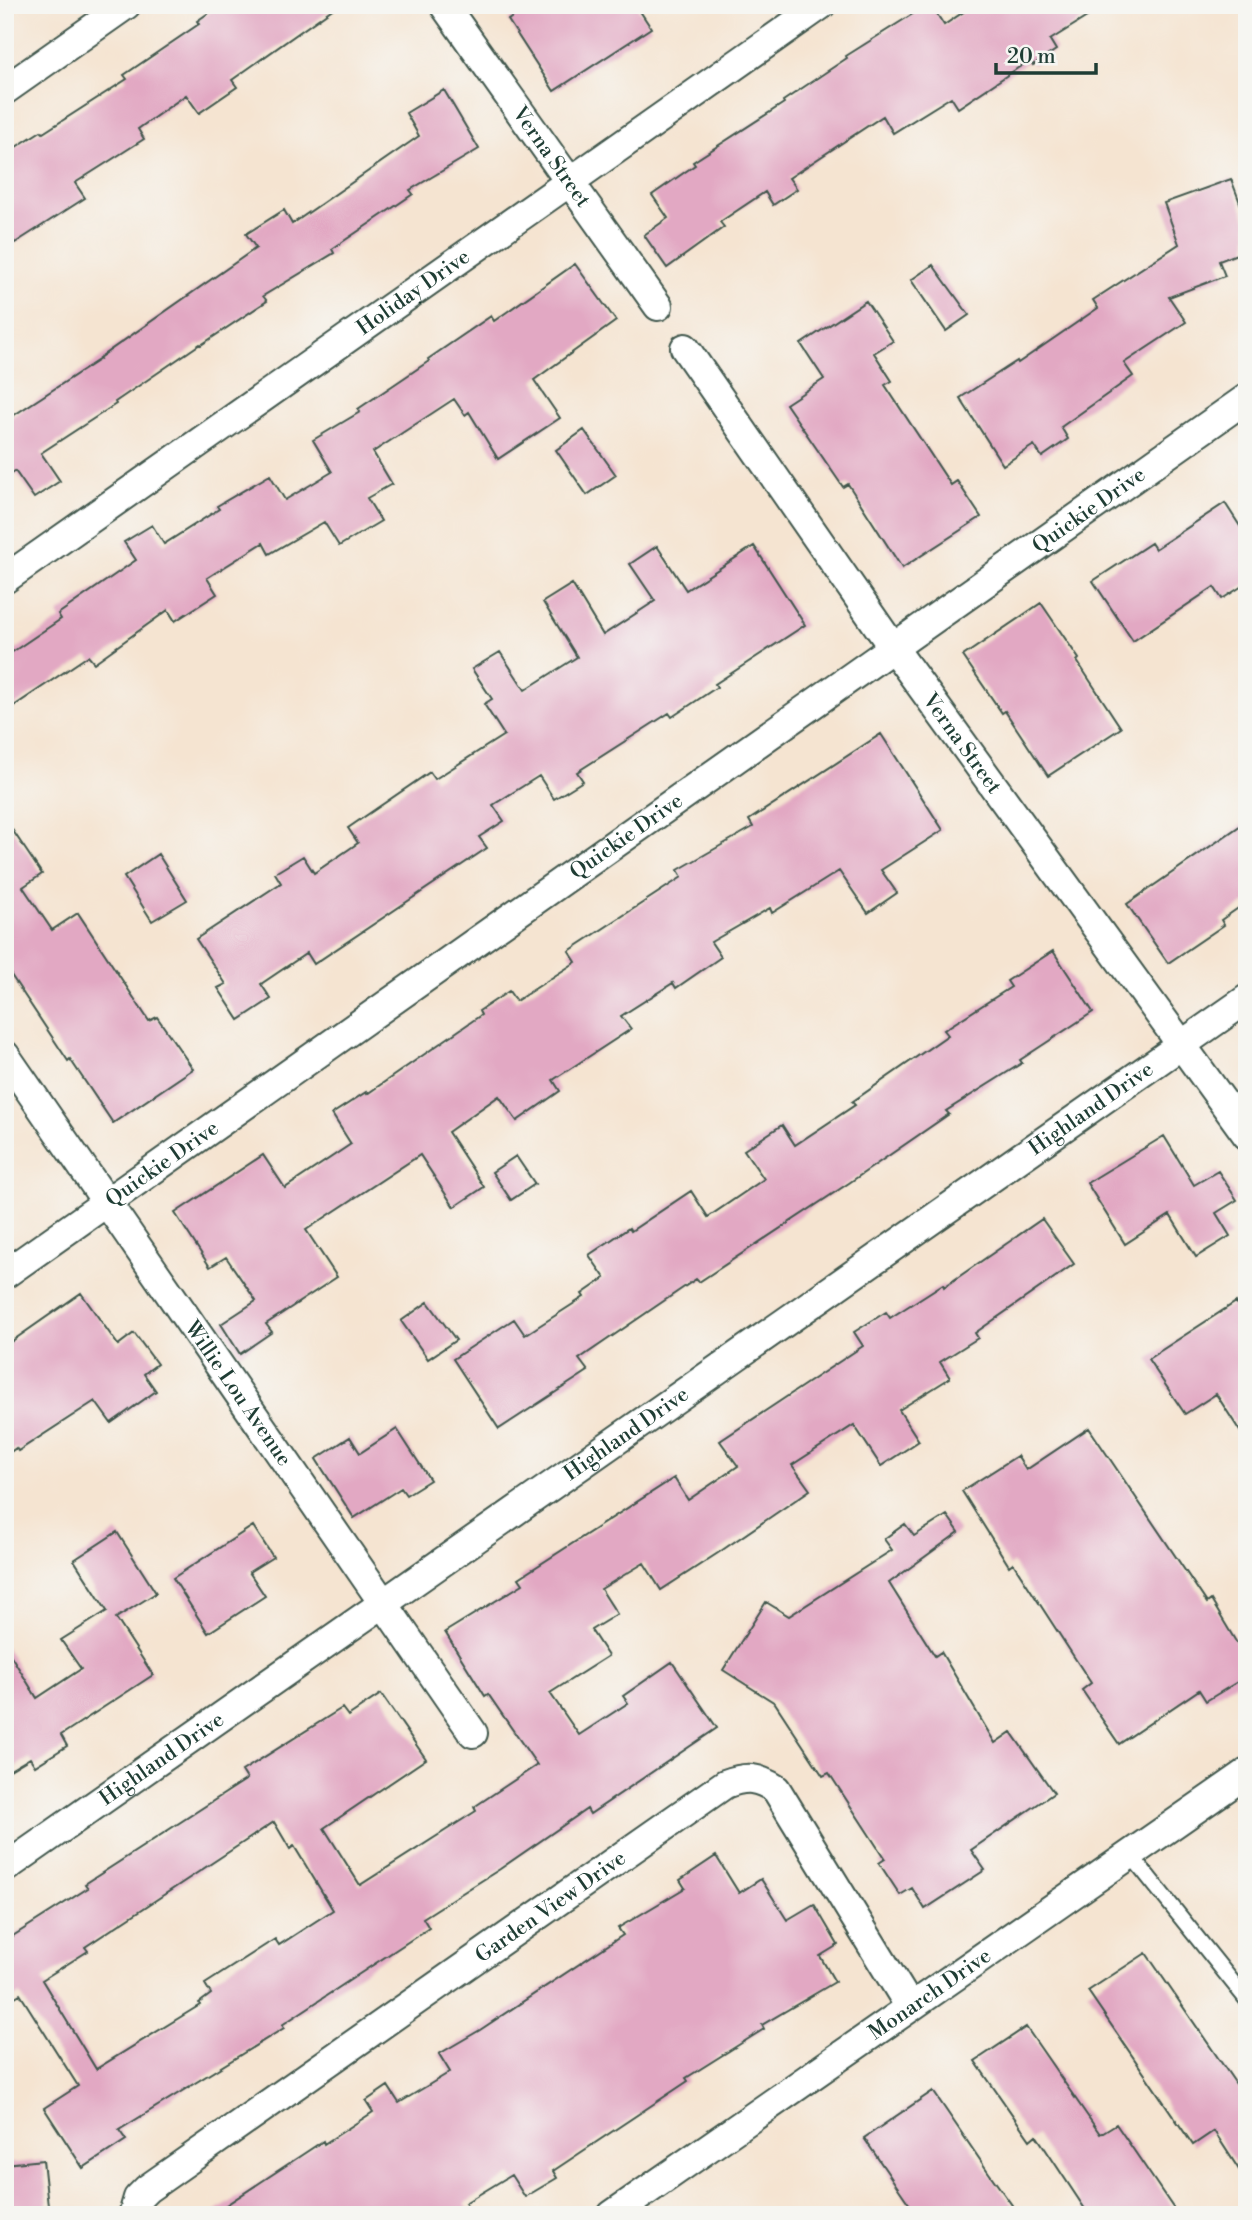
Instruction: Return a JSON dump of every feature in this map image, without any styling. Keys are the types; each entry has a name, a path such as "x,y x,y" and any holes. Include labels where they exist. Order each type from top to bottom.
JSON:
{"street":[{"path":"5,90 126,5"},
{"name":"Verna Street","path":"444,5 658,306"},
{"name":"Holiday Drive","path":"5,579 821,5"},
{"name":"Verna Street","path":"685,348 894,649 1247,1135"},
{"name":"Quickie Drive","path":"5,1274 1247,398"},
{"name":"Highland Drive","path":"5,1868 1247,999"},
{"name":"Willie Lou Avenue","path":"5,1055 473,1733"},
{"name":"Monarch Drive","path":"612,2215 1247,1773"},
{"name":"Garden View Drive","path":"133,2215 138,2198 147,2189 725,1784 741,1778 762,1780 776,1789 909,2007"}],"lane":[{"path":"1130,1854 1247,2000"}],"building":[{"path":"220,5 338,5 232,80 237,87 199,113 186,95 138,129 144,139 75,183 85,198 15,243 5,228 5,154 127,79 124,75 199,24 197,21"},
{"path":"531,5 636,5 651,28 554,91 508,20"},
{"path":"931,5 944,25 974,5 1106,5 1050,40 1056,50 1033,65 1030,60 958,108 951,97 893,133 883,116 789,178 797,189 773,205 765,192 720,222 724,227 667,268 644,235 668,218 652,195 695,165 693,162 784,103 783,101 847,58 846,56"},
{"path":"444,90 479,149 410,190 413,194 332,249 334,253 263,296 267,301 41,453 60,481 34,498 15,471 5,478 5,421 100,359 256,248 246,234 284,210 292,224 419,136 406,113"},
{"path":"1231,179 1247,221 1247,250 1219,261 1225,276 1169,297 1186,322 1124,363 1133,376 1061,427 1068,439 1042,457 1034,445 1003,465 960,398 1017,361 1018,363 1098,308 1093,300 1179,244 1164,203"},
{"path":"575,264 616,321 534,380 560,418 498,459 469,412 465,415 454,399 373,452 392,484 367,498 381,521 339,546 324,522 269,554 263,543 207,578 217,594 175,621 168,610 94,663 88,656 5,712 5,657 61,619 58,614 136,560 124,542 152,525 164,544 219,509 217,506 270,475 285,500 332,472 313,440 360,412 358,409 491,316 494,321"},
{"path":"933,265 969,315 946,331 911,280"},
{"path":"866,301 893,341 874,353 892,381 885,385 951,485 957,481 981,517 902,568 848,484 843,487 786,404 824,379 801,344"},
{"path":"584,430 616,475 587,495 556,450"},
{"path":"1225,503 1247,537 1247,583 1222,599 1214,587 1133,641 1093,581 1151,543 1155,549"},
{"path":"657,546 686,590 754,546 805,625 715,684 717,687 672,717 669,713 577,772 583,781 554,799 539,776 493,805 504,821 479,837 487,848 314,964 307,953 261,984 271,999 239,1020 218,988 226,984 196,939 281,883 275,873 303,856 314,873 358,843 348,828 430,772 435,779 504,735 484,704 492,699 472,669 500,652 525,690 577,657 543,602 572,584 603,635 655,601 630,564"},
{"path":"1041,603 1121,728 1048,776 1005,711 1002,713 963,656"},
{"path":"881,734 943,830 881,870 897,893 868,913 839,871 772,913 770,908 711,942 721,957 676,988 673,983 621,1016 631,1029 553,1080 560,1091 517,1121 499,1096 448,1132 484,1187 454,1207 420,1155 306,1230 337,1277 266,1324 272,1332 240,1354 221,1324 256,1301 226,1257 210,1267 175,1213 263,1155 285,1188 351,1144 332,1114 366,1092 367,1094 481,1015 479,1011 509,991 516,1001 576,962 569,951 682,877 678,870 753,827 749,820"},
{"path":"5,819 42,874 23,887 52,930 78,913 149,1021 157,1017 193,1069 113,1123 5,966"},
{"path":"1247,821 1247,902 1221,920 1224,925 1168,963 1127,904"},
{"path":"158,854 187,900 152,921 124,877"},
{"path":"1053,951 1093,1012 1020,1060 1022,1063 946,1111 949,1114 849,1183 699,1282 696,1279 579,1359 588,1371 499,1429 453,1359 514,1319 525,1335 584,1297 582,1294 605,1278 589,1255 691,1191 708,1217 764,1179 744,1150 782,1125 795,1145 855,1105 852,1102 948,1035 944,1030 1011,987 1007,981"},
{"path":"1164,1136 1194,1185 1218,1171 1237,1200 1216,1213 1230,1236 1196,1257 1170,1215 1125,1244 1087,1183"},
{"path":"516,1156 535,1184 511,1200 492,1172"},
{"path":"1042,1219 1074,1264 975,1333 978,1338 940,1362 950,1378 899,1410 919,1441 881,1466 854,1425 792,1465 810,1490 661,1590 644,1563 601,1589 617,1614 591,1630 608,1656 550,1693 579,1735 628,1703 623,1696 672,1662 717,1728 590,1814 587,1809 423,1918 429,1928 282,2025 284,2028 119,2130 126,2140 83,2168 44,2108 78,2086 20,1994 5,2003 5,1941 88,1888 85,1884 247,1779 242,1771 342,1708 348,1716 381,1694 426,1759 324,1828 360,1885 476,1811 474,1807 537,1765 488,1694 485,1696 445,1632 523,1584 519,1578 674,1478 688,1500 738,1466 720,1441 863,1346 854,1332 886,1312 890,1318 943,1284 944,1287","holes":["274,1822 290,1849 294,1846 333,1910 279,1945 275,1939 205,1984 211,1994 199,2003 200,2005 96,2069 42,1980 88,1951 85,1947"]},
{"path":"81,1293 118,1345 134,1333 157,1364 144,1374 156,1391 111,1423 95,1401 18,1451 16,1448 5,1456 5,1346"},
{"path":"428,1302 456,1340 428,1359 401,1321"},
{"path":"1236,1302 1247,1319 1247,1442 1216,1394 1185,1414 1148,1359"},
{"path":"1089,1428 1207,1603 1211,1600 1247,1660 1247,1676 1206,1701 1199,1690 1119,1744 1082,1690 1091,1683 1013,1563 1009,1566 962,1491 1017,1456 1026,1470"},
{"path":"397,1429 430,1480 406,1495 401,1488 354,1518 316,1459 350,1437 360,1453"},
{"path":"947,1515 959,1532 889,1583 935,1656 941,1652 995,1743 1011,1732 1054,1793 971,1850 985,1870 925,1909 912,1888 900,1895 879,1863 885,1859 829,1773 823,1776 775,1703 723,1670 766,1602 789,1616 892,1550 884,1539 905,1524 914,1536"},
{"path":"253,1526 273,1557 249,1572 265,1596 208,1633 173,1578"},
{"path":"117,1532 156,1593 116,1618 153,1675 61,1735 67,1746 35,1766 30,1758 5,1773 5,1646 37,1698 81,1669 61,1640 107,1611 74,1560"},
{"path":"716,1856 739,1893 761,1879 787,1920 814,1904 838,1945 820,1956 835,1982 762,2025 764,2029 686,2078 688,2081 553,2171 557,2178 525,2197 511,2175 465,2203 473,2215 211,2215 323,2141 324,2144 373,2112 366,2101 388,2086 399,2103 450,2072 439,2054 480,2030 623,1935 618,1928 685,1888 680,1880"},
{"path":"1146,1953 1247,2100 1247,2182 1214,2131 1193,2145 1088,1991"},
{"path":"1026,2027 1100,2134 1116,2124 1178,2215 1089,2215 1036,2135 1030,2140 975,2061"},
{"path":"933,2091 1019,2215 918,2215 907,2201 864,2138"},
{"path":"43,2160 49,2215 5,2215 5,2164"}]}
